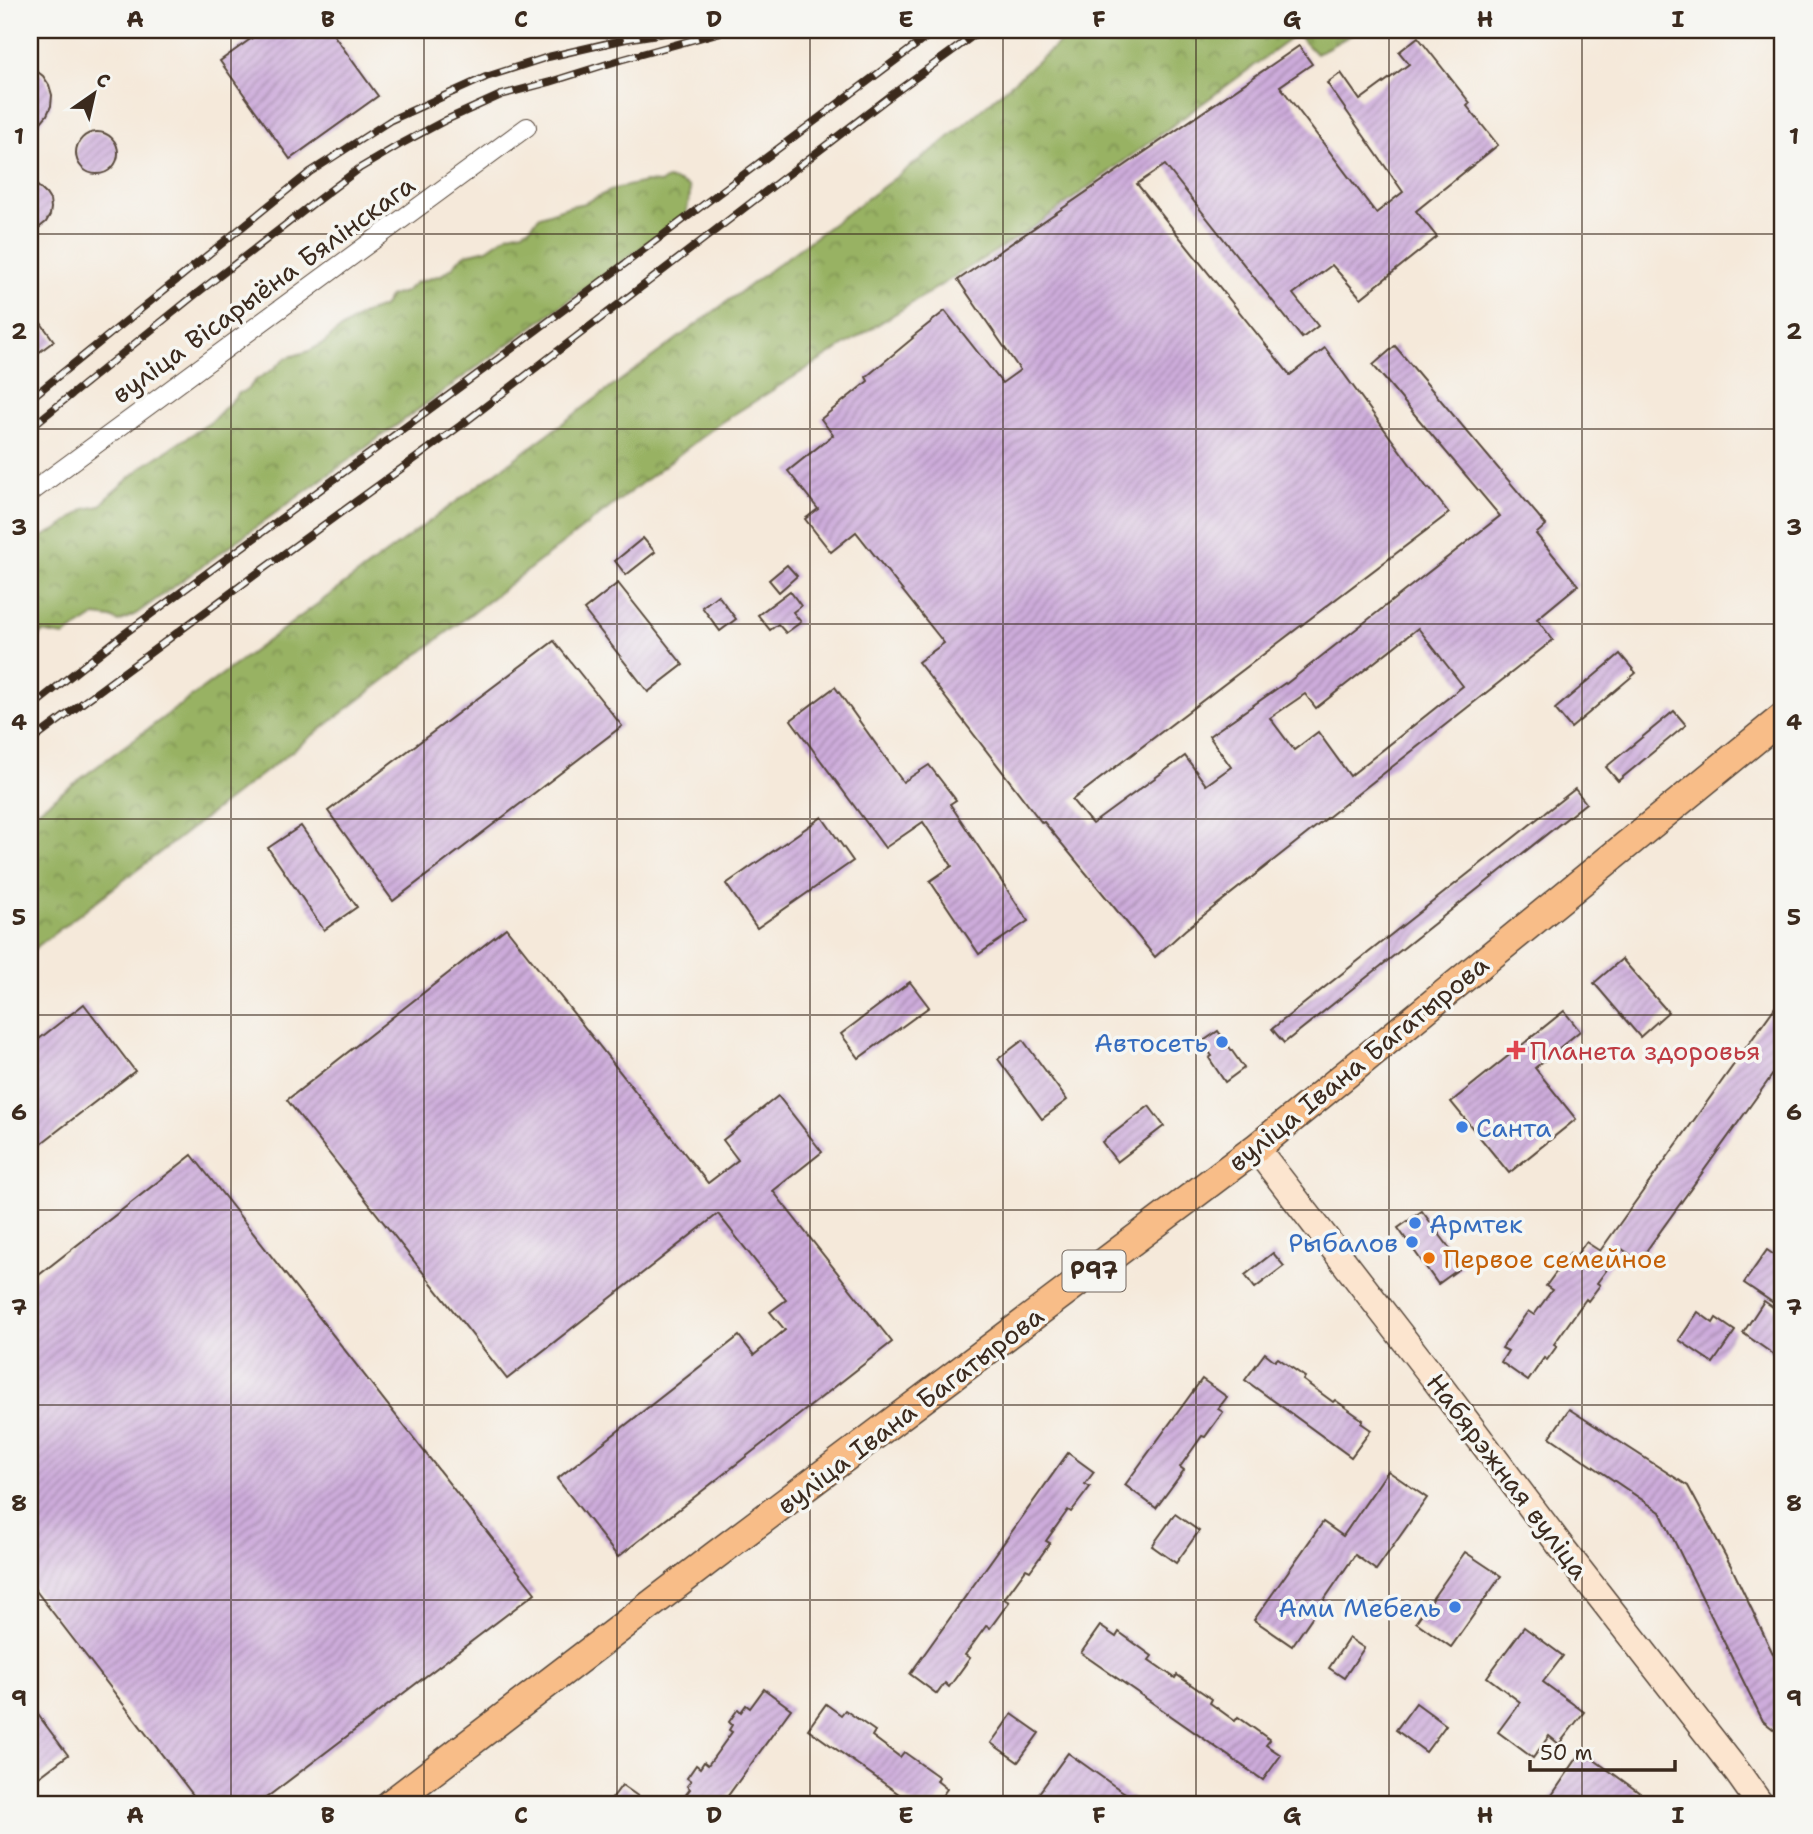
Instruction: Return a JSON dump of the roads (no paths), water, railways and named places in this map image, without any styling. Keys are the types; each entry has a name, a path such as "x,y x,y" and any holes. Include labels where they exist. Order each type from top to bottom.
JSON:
{"main road":[{"name":"вуліца Івана Багатырова","path":"390,1804 1256,1148 1783,717"},
{"name":"Набярэжная вуліца","path":"1256,1148 1760,1804"}],"street":[{"name":"вуліца Вісарыёна Бялінскага","path":"30,493 527,127"}],"railway":[{"path":"30,399 310,172 391,120 486,77 548,57 626,39 683,30"},
{"path":"30,428 319,199 360,168 399,145 501,95 728,30"},
{"path":"30,708 124,634 506,353 936,30"},
{"path":"30,742 460,426 893,94 981,30"}],"place":[{"name":"Автосеть","path":"1222,1042"},
{"name":"Планета здоровья","path":"1516,1050"},
{"name":"Санта","path":"1462,1127"},
{"name":"Армтек","path":"1415,1223"},
{"name":"Рыбалов","path":"1412,1242"},
{"name":"Первое семейное","path":"1429,1258"},
{"name":"Ами Мебель","path":"1455,1607"}]}
